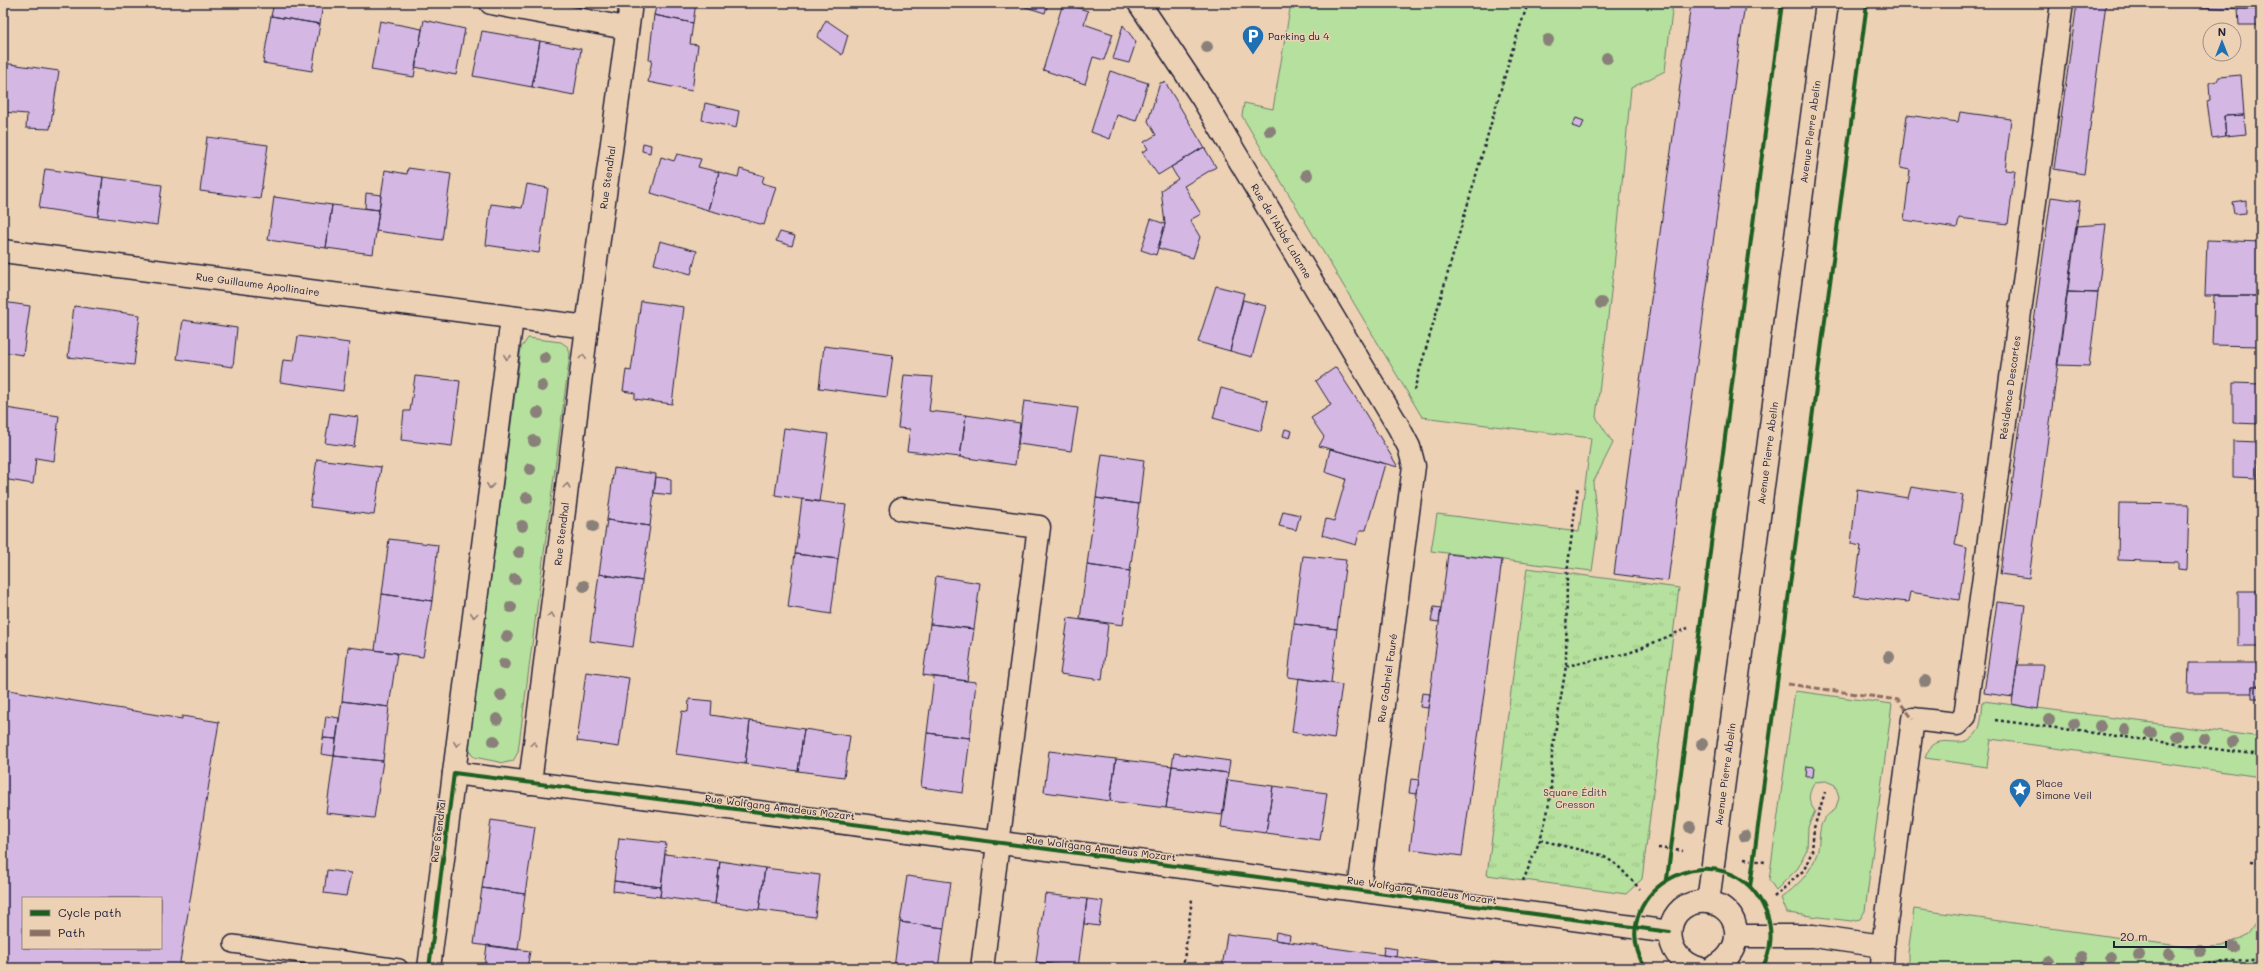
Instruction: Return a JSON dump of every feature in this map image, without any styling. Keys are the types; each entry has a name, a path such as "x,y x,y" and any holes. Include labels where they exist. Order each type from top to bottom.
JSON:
{"street":[{"path":"491,3 626,28"},
{"name":"Rue Stendhal","path":"530,783 587,327 626,28 631,3"},
{"name":"Rue de l'Abbé Lalanne","path":"1139,3 1203,99 1398,426 1409,447 1414,466"},
{"name":"Avenue Pierre Abelin","path":"1708,902 1827,3"},
{"name":"Résidence Descartes","path":"1965,716 2062,3"},
{"name":"Rue Guillaume Apollinaire","path":"3,251 512,318"},
{"path":"512,318 587,327"},
{"name":"Rue Stendhal","path":"429,968 512,318"},
{"name":"Rue Gabriel Fauré","path":"1359,890 1414,466"},
{"path":"901,509 1040,527 982,968"},
{"path":"1882,968 1883,946 1913,719 1957,724 1965,716"},
{"path":"454,773 530,783"},
{"name":"Rue Wolfgang Amadeus Mozart","path":"530,783 1196,868 1670,932"},
{"path":"1698,968 1681,960 1674,952 1670,932 1679,912 1698,902 1708,902 1718,905 1732,917 1737,936 1735,947 1730,957 1721,964 1712,968"},
{"path":"1737,936 1813,936 1883,946"}],"lane":[{"path":"233,944 399,968"}],"path":[{"path":"1398,426 1413,390 1512,51 1528,3"},
{"path":"1509,910 1540,840 1547,815 1552,752 1566,666 1567,573 1578,486"},
{"path":"1566,666 1629,653 1688,628"},
{"path":"1965,716 2261,755"},
{"path":"1774,898 1804,870 1812,851 1814,828 1825,792"},
{"path":"1540,840 1602,855 1616,864 1640,889"},
{"path":"1670,857 1672,842"},
{"path":"1753,867 1756,853"},
{"path":"2251,861 2261,862"},
{"path":"1183,968 1196,868"},
{"path":"2173,968 2261,958"}],"green space":[{"path":"1291,3 1673,3 1665,71 1631,88 1614,267 1596,417 1613,443 1593,483 1598,528 1592,571 1431,551 1437,514 1579,532 1591,438 1422,417 1242,116 1244,103 1273,109"},
{"path":"528,338 561,342 568,347 570,354 518,752 513,761 504,763 474,757 471,754 469,744 521,348"},
{"name":"Square Édith Cresson","path":"1527,568 1679,588 1642,879 1626,894 1487,875"},
{"path":"1795,691 1892,704 1865,911 1860,919 1851,921 1787,913 1781,898 1798,884 1815,860 1822,823 1829,814 1835,810 1839,798 1835,785 1826,781 1815,782 1811,790 1809,797 1815,811 1808,827 1807,850 1798,868 1776,890 1769,880"},
{"path":"1983,701 2261,737 2261,777 1991,739 1987,767 1925,758 1930,748 1936,743 1964,742 1971,739 1977,732 1980,725"},
{"path":"1914,909 2193,948 2223,946 2248,934 2261,915 2261,967 1908,968 1908,953"}],"building":[{"path":"274,3 323,3 320,24 271,16"},
{"path":"657,3 696,3 693,23 654,15"},
{"path":"1013,3 1048,3 1045,13"},
{"path":"1063,3 1088,11 1084,24 1113,34 1104,60 1093,57 1085,84 1043,70"},
{"path":"1691,3 1745,3 1668,581 1614,574"},
{"path":"2077,3 2106,3 2084,174 2054,169"},
{"path":"2175,3 2246,3 2246,9 2175,6"},
{"path":"2238,9 2261,9 2261,25 2242,25 2242,22 2239,22"},
{"path":"654,15 693,23 690,44 698,45 692,91 648,82 652,60 649,60"},
{"path":"271,16 320,24 312,71 263,63"},
{"path":"424,20 465,29 456,75 415,67"},
{"path":"826,20 848,35 842,55 817,37"},
{"path":"380,21 422,29 414,77 371,70"},
{"path":"1123,25 1136,42 1129,63 1113,59"},
{"path":"482,31 540,41 532,87 473,76"},
{"path":"540,41 581,49 574,95 532,87"},
{"path":"3,63 59,71 50,129 26,128 27,114 3,112"},
{"path":"1110,71 1148,83 1136,121 1117,115 1110,139 1091,132"},
{"path":"2241,75 2244,115 2224,116 2226,136 2212,138 2207,101 2210,100 2209,83 2217,81 2219,77"},
{"path":"1165,82 1204,147 1158,175 1142,152 1148,149 1144,142 1156,135 1148,121 1160,83"},
{"path":"705,103 739,111 736,128 702,120"},
{"path":"1960,112 2011,119 2005,170 2015,171 2008,224 1959,218 1957,228 1904,220 1910,170 1900,168 1907,115 1958,122"},
{"path":"2244,115 2246,134 2226,136 2224,116"},
{"path":"1576,118 1584,121 1581,129 1572,126"},
{"path":"207,137 268,145 260,199 200,191"},
{"path":"643,143 651,145 650,153 642,151"},
{"path":"1204,147 1216,167 1184,186 1201,214 1190,220 1200,237 1193,258 1158,248 1165,224 1161,190 1178,179 1171,167"},
{"path":"677,154 701,159 698,167 719,172 708,210 651,193 661,157 674,161"},
{"path":"408,168 451,174 442,240 376,231 385,170 407,174"},
{"path":"45,169 103,177 98,217 39,208"},
{"path":"740,169 764,176 762,183 776,187 764,225 708,210 719,172 738,177"},
{"path":"103,177 162,185 157,225 98,217"},
{"path":"527,184 548,188 539,253 486,245 491,204 522,208"},
{"path":"366,193 381,195 379,210 365,208"},
{"path":"274,197 332,205 326,248 268,240"},
{"path":"2051,197 2080,201 2029,578 2000,574"},
{"path":"2246,200 2246,213 2234,214 2232,202"},
{"path":"332,205 379,210 373,254 326,248"},
{"path":"1151,219 1165,224 1156,255 1141,250"},
{"path":"2106,224 2098,293 2067,292 2076,226"},
{"path":"780,232 795,236 792,246 776,241"},
{"path":"2207,240 2261,242 2261,296 2205,296"},
{"path":"660,241 697,251 691,274 654,264"},
{"path":"1216,286 1244,293 1230,351 1198,342"},
{"path":"2067,292 2098,293 2089,366 2057,365"},
{"path":"2214,296 2261,296 2261,346 2212,345"},
{"path":"1243,300 1266,306 1252,357 1230,351"},
{"path":"641,301 684,307 672,404 635,399 635,393 623,391 626,370 631,371"},
{"path":"3,302 30,306 23,355 3,352"},
{"path":"74,306 140,315 134,365 68,357"},
{"path":"183,320 237,328 233,367 177,359"},
{"path":"298,336 349,343 343,391 280,382 283,360 294,361"},
{"path":"824,346 893,355 887,397 819,388"},
{"path":"1336,367 1398,467 1319,446 1324,437 1311,418 1331,405 1316,381"},
{"path":"904,375 933,377 929,411 966,415 960,457 907,451 910,429 898,428"},
{"path":"415,376 460,381 452,446 401,440 404,411 410,411"},
{"path":"2233,383 2261,384 2261,424 2233,423"},
{"path":"1221,388 1268,401 1261,431 1213,418"},
{"path":"1024,401 1078,408 1071,451 1018,444"},
{"path":"6,408 59,416 54,461 36,458 33,484 3,479 3,434"},
{"path":"330,413 358,417 354,447 325,443"},
{"path":"966,415 1020,423 1015,465 960,457"},
{"path":"784,428 828,434 819,502 775,495"},
{"path":"1285,429 1292,431 1290,438 1283,436"},
{"path":"2233,441 2258,442 2257,478 2233,477"},
{"path":"2258,442 2261,442 2261,498 2257,498"},
{"path":"1330,449 1385,464 1366,530 1360,530 1356,545 1322,535 1326,519 1334,521 1346,479 1325,472"},
{"path":"1102,454 1144,460 1139,504 1096,498"},
{"path":"317,459 381,467 374,515 310,507"},
{"path":"614,468 656,474 650,526 607,520"},
{"path":"656,477 671,479 671,495 654,493"},
{"path":"1911,487 1963,495 1955,545 1967,548 1959,600 1910,592 1908,602 1854,596 1861,546 1851,544 1857,490 1908,498"},
{"path":"1096,498 1139,504 1130,571 1087,565"},
{"path":"802,499 846,505 838,559 795,554"},
{"path":"2119,503 2189,504 2187,570 2178,569 2178,562 2118,560"},
{"path":"1283,511 1300,515 1296,530 1279,526"},
{"path":"607,520 650,526 642,581 599,574"},
{"path":"389,539 438,545 432,601 382,594"},
{"path":"795,554 838,559 831,614 788,607"},
{"path":"1448,554 1502,560 1462,856 1410,849"},
{"path":"1303,556 1346,560 1337,629 1294,624"},
{"path":"1087,565 1130,571 1123,625 1080,619"},
{"path":"599,574 642,581 633,647 590,641"},
{"path":"936,576 980,583 974,629 930,624"},
{"path":"2238,591 2261,591 2261,646 2238,646"},
{"path":"382,594 432,601 423,657 375,650"},
{"path":"1997,602 2025,605 2013,697 1984,693"},
{"path":"1434,607 1441,608 1439,622 1431,621"},
{"path":"1068,618 1108,624 1102,680 1060,674"},
{"path":"930,624 974,629 967,681 923,675"},
{"path":"1294,624 1337,629 1331,683 1288,677"},
{"path":"348,647 397,653 389,707 342,701"},
{"path":"2189,663 2261,663 2261,686 2252,686 2252,693 2188,693"},
{"path":"2017,665 2044,665 2038,709 2012,704"},
{"path":"586,672 629,678 619,747 577,741"},
{"path":"934,677 976,682 970,738 927,733"},
{"path":"1299,678 1342,685 1334,739 1292,732"},
{"path":"2252,686 2261,686 2261,698 2252,698"},
{"path":"3,689 182,719 182,716 219,722 179,968 3,968"},
{"path":"1422,693 1430,694 1428,708 1420,707"},
{"path":"689,699 712,701 711,715 750,721 745,764 676,754 682,711 688,712"},
{"path":"342,701 389,707 383,761 334,756"},
{"path":"326,716 339,718 336,739 323,738"},
{"path":"750,721 804,729 798,771 745,764"},
{"path":"804,729 850,736 844,777 798,771"},
{"path":"927,733 970,738 963,793 921,787"},
{"path":"323,738 336,739 334,756 321,754"},
{"path":"1049,751 1116,759 1110,801 1044,792"},
{"path":"1174,753 1230,761 1228,773 1172,766"},
{"path":"334,756 383,761 374,818 326,813"},
{"path":"1116,759 1172,766 1166,808 1110,801"},
{"path":"1172,766 1228,773 1222,815 1166,808"},
{"path":"1807,766 1814,767 1813,777 1806,777"},
{"path":"1411,779 1419,780 1417,794 1409,793"},
{"path":"1228,780 1273,786 1266,833 1221,827"},
{"path":"1273,786 1327,793 1320,840 1266,833"},
{"path":"491,820 535,827 525,894 482,888"},
{"path":"619,838 666,843 661,887 614,881"},
{"path":"665,854 720,861 715,904 660,897"},
{"path":"720,861 765,868 759,910 715,904"},
{"path":"765,868 820,875 815,917 759,910"},
{"path":"327,870 351,873 346,896 324,893"},
{"path":"907,876 951,882 944,928 900,922"},
{"path":"614,881 661,887 660,897 613,891"},
{"path":"482,888 525,894 518,950 474,944"},
{"path":"1045,894 1087,899 1078,968 1036,962"},
{"path":"1087,899 1103,901 1099,926 1084,924"},
{"path":"900,922 944,928 938,968 894,968"},
{"path":"1276,932 1290,935 1289,942 1275,940"},
{"path":"1227,934 1275,940 1478,968 1222,968"},
{"path":"487,945 530,951 527,968 484,968"},
{"path":"1384,947 1397,949 1396,957 1383,955"},
{"path":"1036,962 1078,968 1035,968"},
{"path":"1492,962 1505,963 1505,968 1491,968"}],"marked path":[{"path":"1788,684 1898,700 1913,719"}],"cycle path":[{"path":"1667,879 1782,3"},
{"path":"1750,887 1867,3"},
{"path":"429,968 454,773 1040,848 1670,932"},
{"path":"1645,968 1636,939 1639,913 1654,891 1675,876 1700,869 1725,872 1749,886 1766,912 1770,926 1770,948 1762,968"}],"place":[{"name":"Parking du 4","path":"1253,56"},
{"name":"Place Simone Veil","path":"2020,808"}]}
